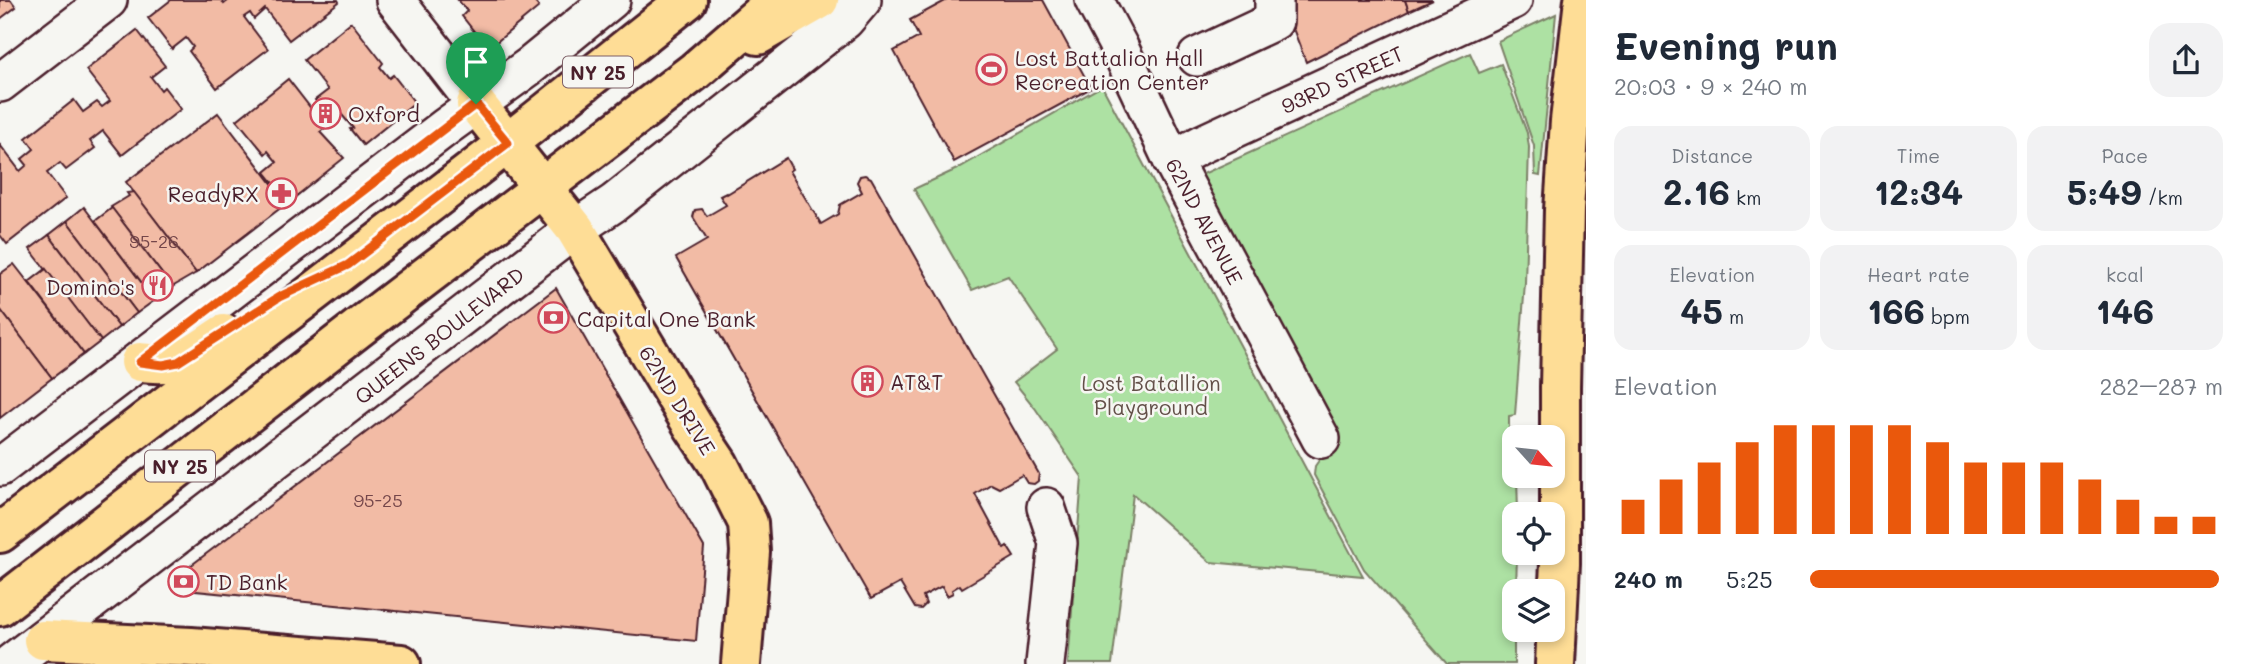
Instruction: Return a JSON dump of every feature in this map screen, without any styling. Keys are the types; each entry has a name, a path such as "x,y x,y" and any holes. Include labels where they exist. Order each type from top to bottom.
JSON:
{"main road":[{"name":"NY 25","path":"0,606 393,301 687,0"},
{"name":"NY 25","path":"0,533 348,265 695,71 777,0"},
{"path":"695,71 819,0"},
{"path":"1555,664 1560,562 1564,210 1570,121 1584,0"},
{"name":"62ND DRIVE","path":"476,104 575,229 692,425 719,465 748,523 750,552 741,664"},
{"path":"140,362 163,365 178,362 279,297 348,265"},
{"path":"43,640 191,647 401,664"}],"street":[{"path":"0,83 108,0"},
{"path":"395,0 476,104"},
{"path":"0,467 476,104 530,66 611,0"},
{"name":"QUEENS BOULEVARD","path":"10,664 575,229 614,203 845,20 862,0"},
{"name":"62ND AVENUE","path":"1094,0 1172,160 1321,439"},
{"path":"1197,57 1274,21 1274,0"},
{"name":"93RD STREET","path":"1172,160 1513,0"},
{"path":"1045,664 1058,543 1046,507"}],"green space":[{"path":"1556,14 1540,176 1535,175 1534,146 1498,41"},
{"path":"1470,53 1479,73 1501,64 1527,133 1529,147 1525,283 1515,415 1509,416 1509,425 1502,425 1502,488 1517,488 1518,502 1502,502 1502,565 1517,565 1516,579 1502,579 1502,642 1514,642 1514,664 1447,664 1364,569 1314,475 1315,466 1331,443 1192,179"},
{"name":"Lost Batallion Playground","path":"1102,86 1363,576 1210,562 1133,494 1112,664 1068,664 1082,477 1014,382 1057,349 1008,276 972,290 914,189 957,169"}],"building":[{"path":"0,0 11,0 16,7 0,19"},
{"path":"171,0 221,0 224,4 229,0 339,2 289,40 265,9 254,19 250,13 244,17 268,49 217,88 189,51 193,47 186,38 172,49 148,18"},
{"path":"458,0 533,0 539,7 488,49 462,16 467,11"},
{"name":"Lost Battalion Hall Recreation Center","path":"947,0 1043,0 1091,88 954,162 894,51 919,37 910,20"},
{"path":"1282,0 1405,0 1409,11 1306,62"},
{"path":"1405,0 1433,0 1409,11"},
{"name":"Oxford","path":"351,22 383,63 380,67 389,78 393,75 415,103 363,145 342,115 320,132 344,158 289,202 265,172 277,162 268,151 265,154 237,120 288,79 313,111 319,106 315,100 328,90 304,60"},
{"path":"137,30 165,66 151,77 161,90 164,87 181,109 122,155 103,131 90,141 95,148 66,170 60,163 47,173 66,198 7,244 0,235 0,145 20,171 27,165 22,159 34,149 26,138 74,100 83,112 97,102 102,107 110,101 86,70"},
{"path":"218,113 287,203 196,273 126,182"},
{"name":"AT&T","path":"786,158 792,169 789,171 821,224 838,214 840,205 862,192 857,182 860,176 871,178 1039,474 1038,481 1034,484 1027,483 1022,475 999,488 991,484 975,494 1004,548 1007,546 1014,557 962,588 960,585 947,596 942,586 923,596 926,604 921,609 915,608 900,583 871,599 676,258 707,240 693,217 695,210 702,209 707,216 726,205 720,196"},
{"path":"134,192 196,273 172,287 111,207 129,196 127,193"},
{"path":"84,207 155,300 137,313 67,221"},
{"path":"112,208 172,287 155,300 95,221"},
{"path":"67,221 137,313 119,327 49,235"},
{"path":"49,235 119,327 101,341 30,249"},
{"path":"14,264 84,354 52,378 0,309 0,274"},
{"path":"46,269 101,341 84,354 29,282"},
{"path":"556,288 704,547 696,641 176,589 177,576"},
{"path":"0,309 52,378 0,418"}],"place":[{"name":"Lost Battalion Hall Recreation Center","path":"992,69"},
{"name":"Oxford","path":"325,113"},
{"name":"ReadyRX","path":"282,193"},
{"name":"Domino's","path":"158,286"},
{"name":"Capital One Bank","path":"554,318"},
{"name":"AT&T","path":"867,381"},
{"name":"TD Bank","path":"183,581"}],"route":[{"path":"476,104 508,143 348,265 279,297 178,362 163,365 140,362 351,199 476,104"}]}
